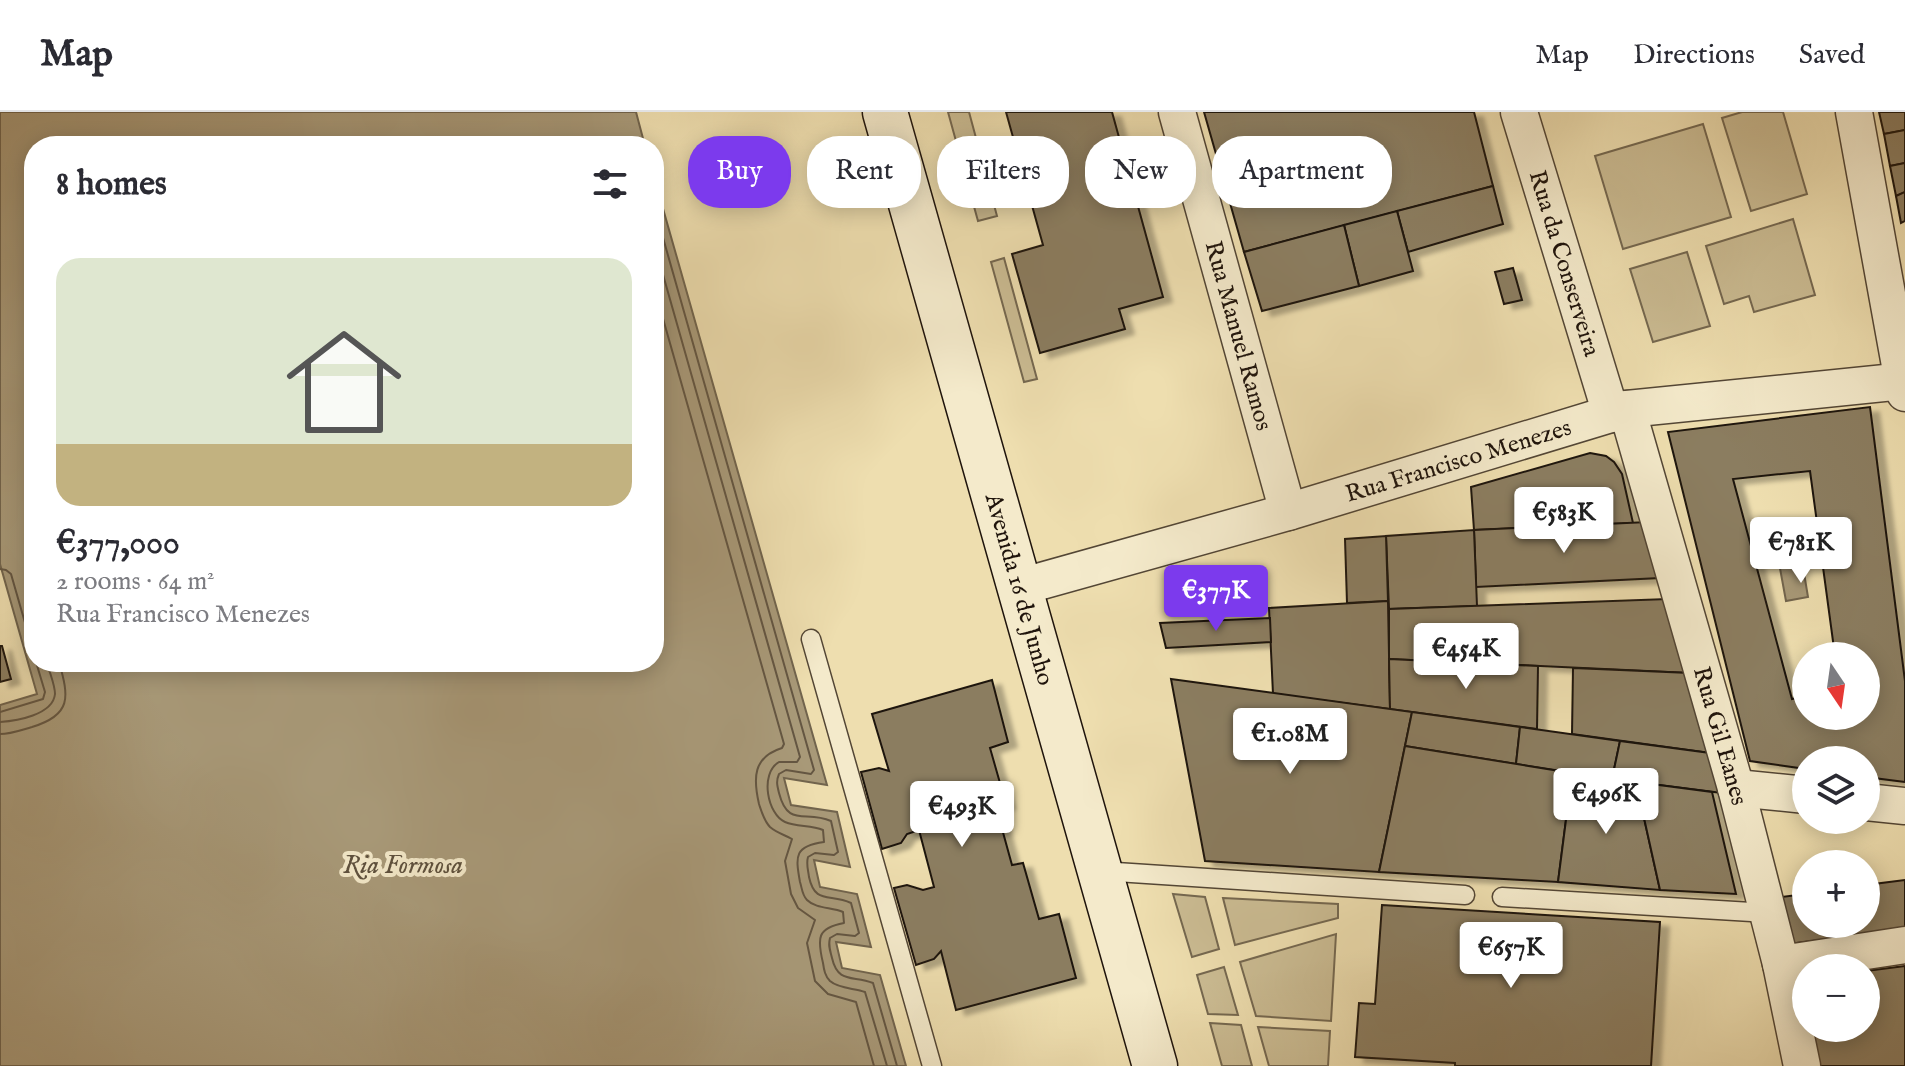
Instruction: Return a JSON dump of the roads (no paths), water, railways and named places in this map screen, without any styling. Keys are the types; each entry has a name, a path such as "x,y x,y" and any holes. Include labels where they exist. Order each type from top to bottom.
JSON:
{"main road":[{"name":"Avenida 16 de Junho","path":"885,112 1155,1066"}],"street":[{"name":"Rua Manuel Ramos","path":"1177,112 1288,512"},
{"name":"Rua da Conserveira","path":"1519,112 1619,412"},
{"path":"1854,112 1905,385"},
{"name":"Rua Francisco Menezes","path":"1020,587 1288,512 1619,412 1905,385"},
{"name":"Rua Gil Eanes","path":"1619,412 1736,788 1781,964 1802,1066"},
{"path":"1736,788 1792,794"},
{"path":"1880,803 1905,806"},
{"path":"1781,964 1905,945"}],"lane":[{"path":"811,639 932,1066"},
{"path":"1099,871 1465,895"},
{"path":"1502,897 1768,913"}],"water":[{"name":"Ria Formosa","path":"0,112 636,112 642,136 24,136 24,648 0,564"},
{"name":"Ria Formosa","path":"664,212 827,785 784,778 791,805 837,812 850,867 814,860 820,887 857,894 871,947 836,942 842,968 880,975 906,1066 0,1066 0,705 37,694 31,672 664,672"},
{"path":"1798,537 1808,597 1786,601 1775,541"}]}
